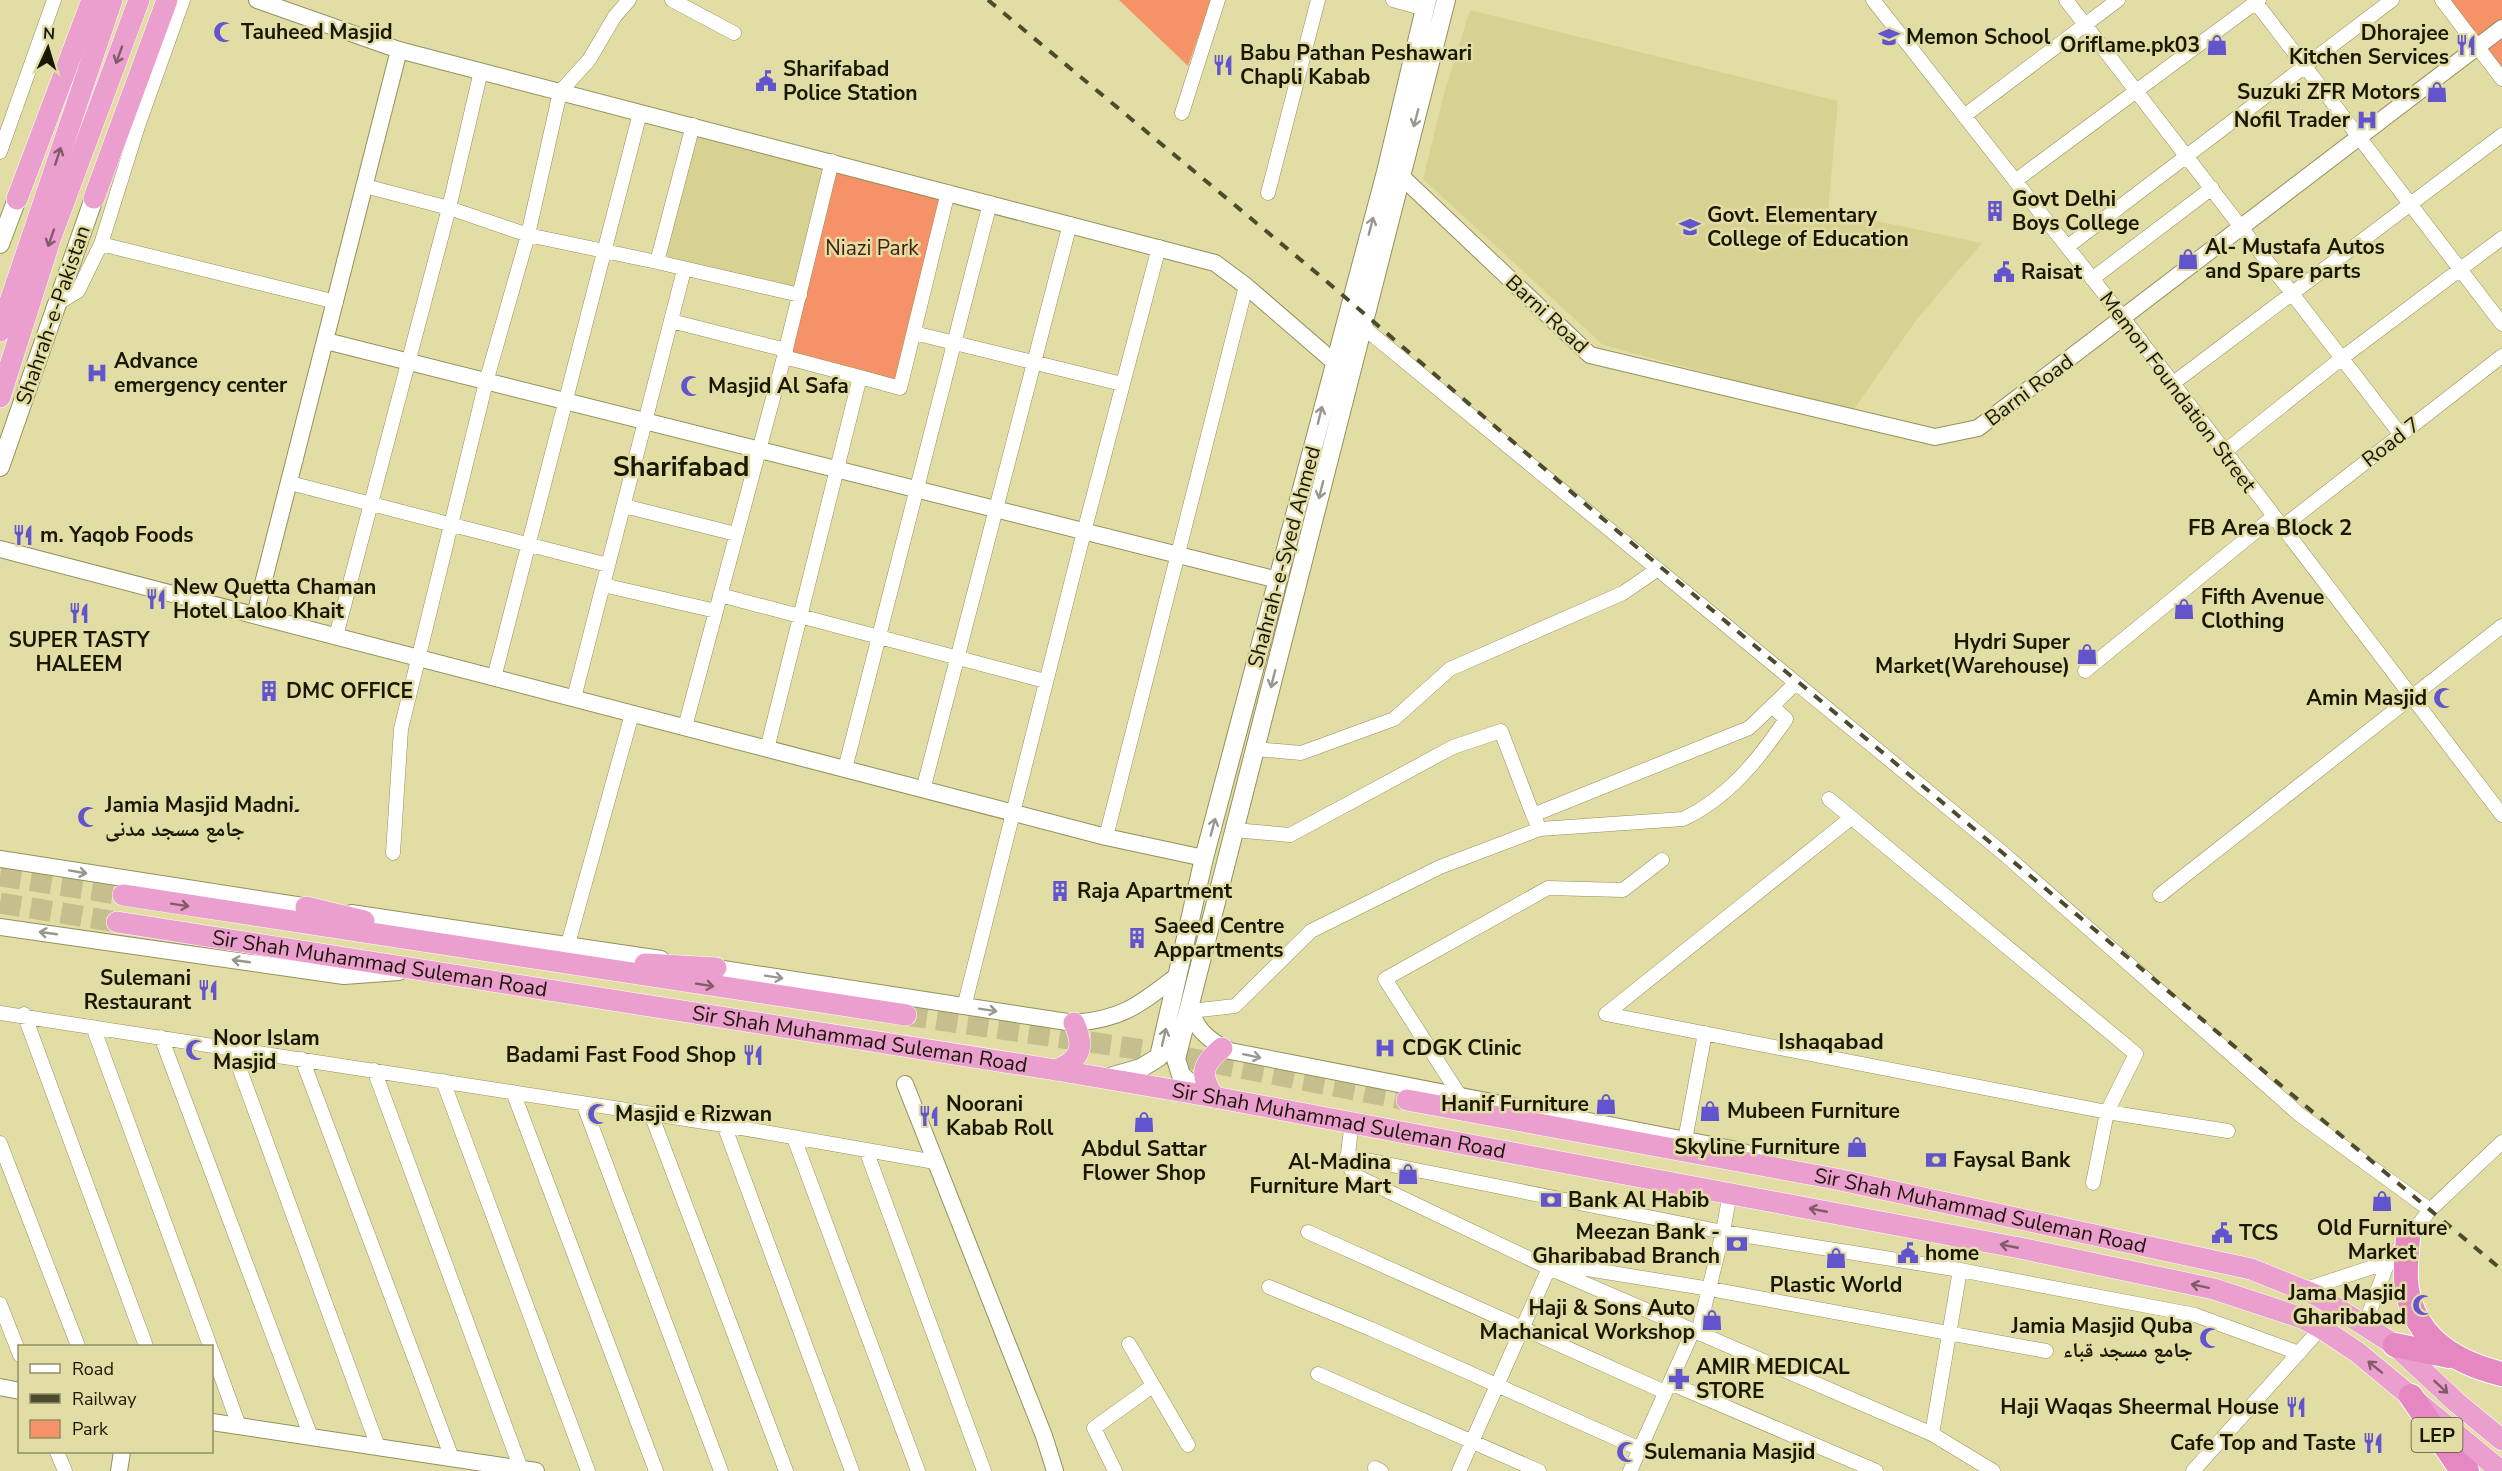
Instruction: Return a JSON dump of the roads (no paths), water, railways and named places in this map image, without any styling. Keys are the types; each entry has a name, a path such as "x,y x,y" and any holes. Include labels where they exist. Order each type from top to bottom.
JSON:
{"highway":[{"path":"17,199 92,0"},
{"path":"0,331 112,0"},
{"path":"0,397 51,237 139,0"},
{"path":"94,198 167,0"},
{"name":"Sir Shah Muhammad Suleman Road","path":"123,896 485,953 906,1015"},
{"path":"306,907 485,953"},
{"name":"Sir Shah Muhammad Suleman Road","path":"117,922 1056,1070 1352,1121 2025,1249 2214,1289 2302,1318 2321,1328 2357,1352 2502,1471"},
{"path":"543,960 716,968"},
{"path":"1056,1070 1070,1064 1079,1052 1080,1037 1074,1023"},
{"path":"1209,1096 1204,1083 1205,1066 1222,1048"},
{"name":"Sir Shah Muhammad Suleman Road","path":"1407,1100 1836,1179 2027,1222 2230,1263 2303,1290 2340,1309 2364,1327 2395,1345 2456,1402 2502,1440"},
{"path":"2408,1237 2407,1289 2415,1312 2430,1340 2456,1358"},
{"path":"2321,1328 2340,1309"},
{"path":"2395,1345 2456,1358 2502,1374"},
{"name":"LEP","path":"2410,1396 2457,1462 2467,1471"}],"main road":[{"name":"Shahrah-e-Syed Ahmed","path":"1104,1078 1141,1068 1159,1057 1204,858 1344,322 1394,174 1446,0"},
{"name":"Shahrah-e-Syed Ahmed","path":"1209,1096 1181,1076 1176,1059 1191,992 1363,327 1426,5"},
{"name":"Shahrah-e-Pakistan","path":"0,467 94,198"},
{"path":"0,244 17,199"}],"street":[{"path":"0,152 54,0"},
{"path":"58,303 78,291 101,244 138,126 183,0"},
{"path":"257,0 399,50 832,161 1215,263 1246,286 1334,362"},
{"path":"393,853 401,729 486,382 528,235 560,92 589,60 615,16 629,0"},
{"path":"672,0 734,33"},
{"path":"1182,113 1218,0"},
{"path":"1268,193 1318,0"},
{"path":"1393,0 1426,5"},
{"name":"Memon Foundation Street","path":"1873,0 2124,319 2502,815"},
{"path":"2066,0 2401,435"},
{"path":"1964,116 2118,0"},
{"path":"2067,247 2392,0"},
{"path":"2442,0 2502,79"},
{"path":"2015,181 2256,1 2502,324"},
{"name":"Barni Road","path":"1394,174 1590,355 1935,437 1978,428 2124,319 2502,28"},
{"path":"255,615 399,50"},
{"path":"336,636 449,208 481,71"},
{"path":"494,678 640,113"},
{"path":"657,262 693,125"},
{"path":"2172,384 2502,135"},
{"path":"685,727 785,354 832,161"},
{"path":"365,186 449,208 528,235 800,295"},
{"path":"2092,279 2212,188"},
{"path":"671,321 900,388 948,192"},
{"path":"845,769 990,203"},
{"path":"923,790 1070,224"},
{"path":"2224,452 2342,358 2502,238"},
{"path":"101,244 336,302"},
{"path":"964,1007 1122,384 1160,247"},
{"path":"574,698 684,270"},
{"path":"1106,837 1246,286"},
{"path":"1344,322 1363,327 2003,853 2300,1115 2430,1210"},
{"path":"914,333 1122,384"},
{"path":"326,342 1278,580"},
{"name":"Road 7","path":"2085,671 2277,522 2401,435 2502,356"},
{"path":"767,749 860,377"},
{"path":"290,483 608,565"},
{"path":"624,506 736,534"},
{"path":"0,549 1012,813 1106,837 1204,858"},
{"path":"1255,749 1301,753 1394,718 1449,669 1623,593 1658,569"},
{"path":"603,585 716,611"},
{"path":"720,595 1046,681"},
{"path":"2160,895 2410,696 2502,626"},
{"path":"1533,815 1749,728 1797,683"},
{"path":"1191,1011 1234,1005 1311,931 1440,867 1540,830 1683,819 1704,809 1757,761 1786,719 1772,706"},
{"path":"568,944 632,714"},
{"path":"1234,830 1290,836 1453,747 1501,731 1540,830"},
{"path":"1829,799 2133,1050 2135,1059 2107,1112 2093,1183"},
{"path":"1851,818 1606,1014 2107,1112 2228,1131"},
{"path":"0,860 568,944 1074,1023 1101,1021 1131,1011 1178,975"},
{"path":"1460,1096 1385,979 1548,888 1623,890 1662,860"},
{"path":"0,927 344,976 424,971"},
{"path":"1191,992 1191,1011 1196,1025 1211,1041 1222,1048 1253,1056 1732,1149 1836,1179"},
{"path":"0,1013 24,1014 93,1028 724,1125 935,1162"},
{"path":"24,1014 145,1345"},
{"path":"93,1028 210,1345"},
{"path":"1685,1140 1705,1033"},
{"path":"161,1037 311,1437"},
{"path":"232,1048 378,1447"},
{"path":"302,1059 462,1463"},
{"path":"213,1422 378,1447 462,1463 532,1470 374,1070"},
{"path":"443,1081 588,1471"},
{"path":"905,1084 1044,1436 1055,1471"},
{"path":"513,1092 656,1471"},
{"path":"583,1103 721,1471"},
{"path":"651,1114 786,1471"},
{"path":"1352,1121 1347,1156 1348,1168 1354,1175 1549,1268 1932,1434 1993,1471"},
{"path":"724,1125 852,1471"},
{"path":"794,1138 918,1471"},
{"path":"2364,1327 2388,1262 2430,1210 2502,1142"},
{"path":"0,1143 77,1345"},
{"path":"866,1150 984,1471"},
{"path":"1347,1156 1723,1232 1960,1270 2195,1315 2299,1353"},
{"path":"1632,1471 1667,1388 1695,1332 1710,1288 1730,1193"},
{"path":"1308,1232 1523,1328 1876,1471"},
{"path":"2303,1290 2388,1262"},
{"path":"1549,1268 1563,1265 1710,1288 2046,1351"},
{"path":"1459,1471 1549,1268"},
{"path":"1932,1434 1960,1270"},
{"path":"1269,1287 1640,1449"},
{"path":"0,1304 18,1350"},
{"path":"2193,1471 2321,1328"},
{"path":"1129,1344 1151,1387 1188,1445"},
{"path":"213,1354 239,1426"},
{"path":"1318,1374 1539,1471"},
{"path":"0,1387 18,1391"},
{"path":"1115,1471 1094,1428 1151,1387"},
{"path":"57,1453 65,1471"},
{"path":"119,1471 122,1453"}],"tunnel":[{"path":"0,876 123,895"},
{"path":"0,903 117,922"},
{"path":"906,1015 1157,1052 1407,1100"}],"railway":[{"path":"988,0 1325,280 1590,508 2502,1270"}],"place":[{"name":"Tauheed Masjid","path":"224,32"},
{"name":"Memon School","path":"1889,37"},
{"name":"Oriflame.pk03","path":"2217,45"},
{"name":"Dhorajee Kitchen Services","path":"2466,45"},
{"name":"Babu Pathan Peshawari Chapli Kabab","path":"1223,65"},
{"name":"Sharifabad Police Station","path":"766,81"},
{"name":"Suzuki ZFR Motors","path":"2437,92"},
{"name":"Nofil Trader","path":"2367,120"},
{"name":"Govt Delhi Boys College","path":"1995,211"},
{"name":"Govt. Elementary College of Education","path":"1690,227"},
{"name":"Al- Mustafa Autos and Spare parts","path":"2188,259"},
{"name":"Raisat","path":"2004,272"},
{"name":"Advance emergency center","path":"97,373"},
{"name":"Masjid Al Safa","path":"691,386"},
{"name":"m. Yaqob Foods","path":"23,535"},
{"name":"New Quetta Chaman Hotel Laloo Khait","path":"156,599"},
{"name":"Fifth Avenue Clothing","path":"2184,609"},
{"name":"SUPER TASTY HALEEM","path":"79,613"},
{"name":"Hydri Super Market(Warehouse)","path":"2087,654"},
{"name":"DMC OFFICE","path":"269,691"},
{"name":"Amin Masjid","path":"2444,698"},
{"name":"Jamia Masjid Madni۔ جامع مسجد مدنی","path":"88,817"},
{"name":"Raja Apartment","path":"1060,891"},
{"name":"Saeed Centre Appartments","path":"1137,938"},
{"name":"Sulemani Restaurant","path":"208,990"},
{"name":"CDGK Clinic","path":"1385,1048"},
{"name":"Noor Islam Masjid","path":"196,1050"},
{"name":"Badami Fast Food Shop","path":"753,1055"},
{"name":"Hanif Furniture","path":"1606,1104"},
{"name":"Mubeen Furniture","path":"1710,1111"},
{"name":"Masjid e Rizwan","path":"598,1114"},
{"name":"Noorani Kabab Roll","path":"929,1116"},
{"name":"Abdul Sattar Flower Shop","path":"1144,1122"},
{"name":"Skyline Furniture","path":"1857,1147"},
{"name":"Faysal Bank","path":"1936,1160"},
{"name":"Al-Madina Furniture Mart","path":"1408,1174"},
{"name":"Bank Al Habib","path":"1551,1200"},
{"name":"Old Furniture Market","path":"2382,1201"},
{"name":"TCS","path":"2222,1233"},
{"name":"Meezan Bank - Gharibabad Branch","path":"1737,1244"},
{"name":"home","path":"1908,1253"},
{"name":"Plastic World","path":"1836,1258"},
{"name":"Jama Masjid Gharibabad","path":"2423,1305"},
{"name":"Haji & Sons Auto Machanical Workshop","path":"1712,1320"},
{"name":"Jamia Masjid Quba جامع مسجد قباء","path":"2210,1338"},
{"name":"AMIR MEDICAL STORE","path":"1679,1379"},
{"name":"Haji Waqas Sheermal House","path":"2296,1407"},
{"name":"Cafe Top and Taste","path":"2373,1443"},
{"name":"Sulemania Masjid","path":"1627,1452"}],"district":[{"name":"Sharifabad","path":"681,467"},
{"name":"FB Area Block 2","path":"2270,528"},
{"name":"Ishaqabad","path":"1831,1042"}],"park label":[{"name":"Niazi Park","path":"872,248"}]}
